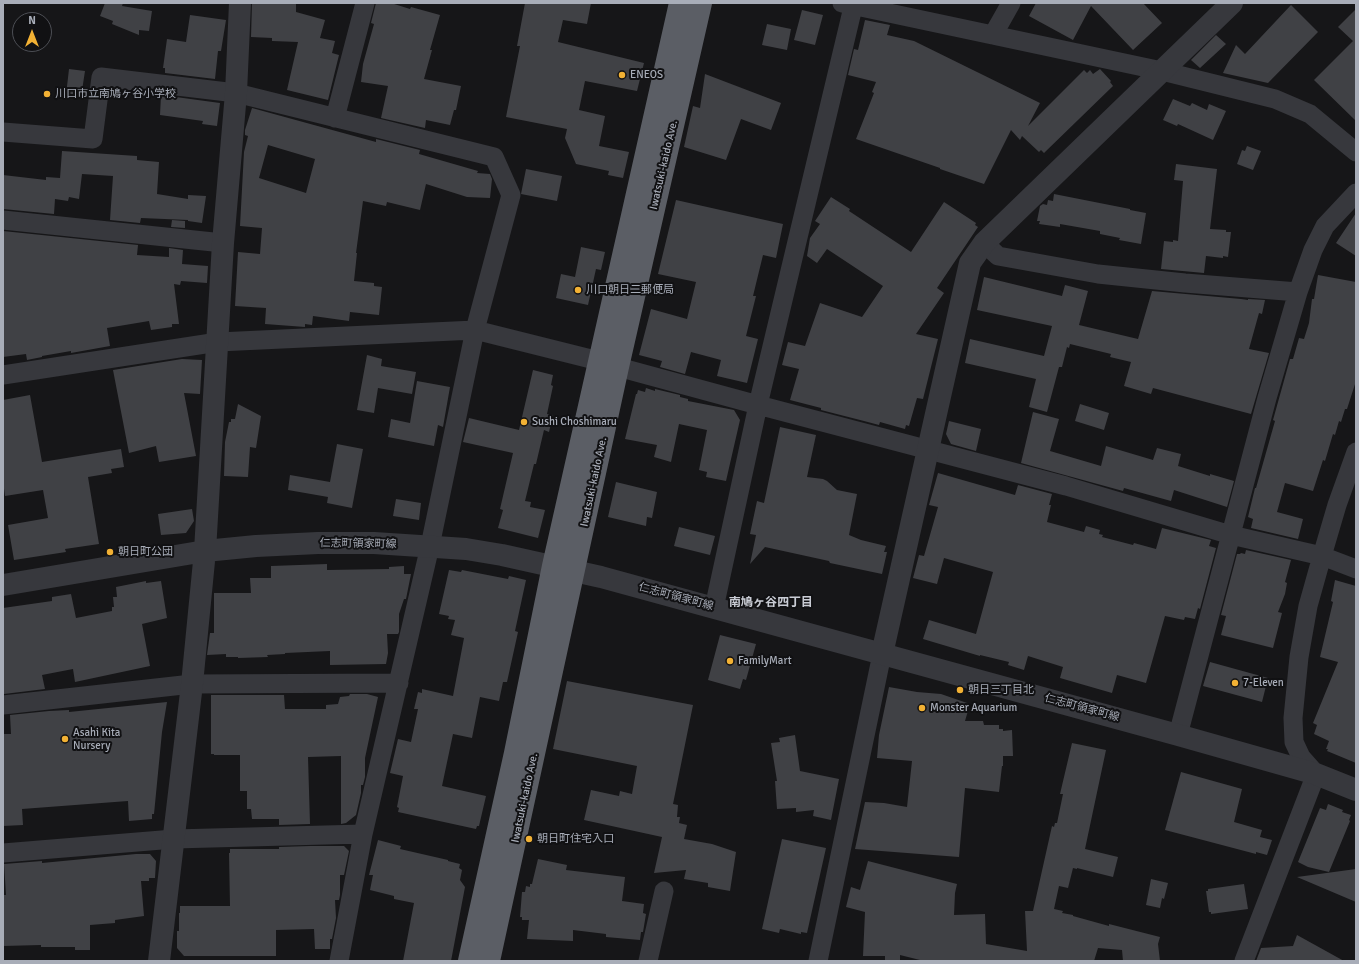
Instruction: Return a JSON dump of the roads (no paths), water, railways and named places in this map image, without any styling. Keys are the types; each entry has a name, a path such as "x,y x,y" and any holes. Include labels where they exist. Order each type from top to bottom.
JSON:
{"highway":[{"name":"Iwatsuki-kaido Ave.","path":"489,961 574,571 609,364 680,3"},
{"name":"Iwatsuki-kaido Ave.","path":"469,961 513,760 553,566 609,364 701,3"}],"street":[{"path":"159,961 192,684 205,551 223,243 236,93 240,3"},
{"path":"335,118 365,3"},
{"path":"993,36 1011,3"},
{"path":"818,961 882,654 970,263 984,243 1232,3"},
{"path":"714,608 758,405 828,113 849,4 1162,71 1276,99 1310,114 1356,152"},
{"path":"3,132 93,139 101,78 236,93 494,157 511,195 475,330 430,546 363,834 339,961"},
{"path":"1178,735 1267,398 1298,292 1313,250 1325,226 1356,193"},
{"path":"3,220 223,243"},
{"path":"984,243 998,256 1098,274 1298,292"},
{"path":"3,375 218,342 475,330 609,364 928,451 1066,486 1231,535 1322,556 1356,569"},
{"path":"1244,961 1316,774 1301,757 1294,742 1293,718 1299,656 1307,613 1322,556 1337,504 1356,452"},
{"name":"仁志町領家町線","path":"3,585 205,551 256,546 318,543 374,543 430,546 480,551 609,579 1178,735 1316,774 1356,790"},
{"path":"3,704 192,684 399,683"},
{"path":"3,853 174,839 363,834"},
{"path":"648,961 664,891"}],"place":[{"name":"ENEOS","path":"622,75"},
{"name":"川口市立南鳩ヶ谷小学校","path":"47,94"},
{"name":"川口朝日二郵便局","path":"578,290"},
{"name":"Sushi Choshimaru","path":"524,422"},
{"name":"朝日町公団","path":"110,552"},
{"name":"FamilyMart","path":"730,661"},
{"name":"7-Eleven","path":"1235,683"},
{"name":"朝日三丁目北","path":"960,690"},
{"name":"Monster Aquarium","path":"922,708"},
{"name":"Asahi Kita Nursery","path":"65,739"},
{"name":"朝日町住宅入口","path":"529,839"}],"district":[{"name":"南鳩ヶ谷四丁目","path":"771,603"}]}
